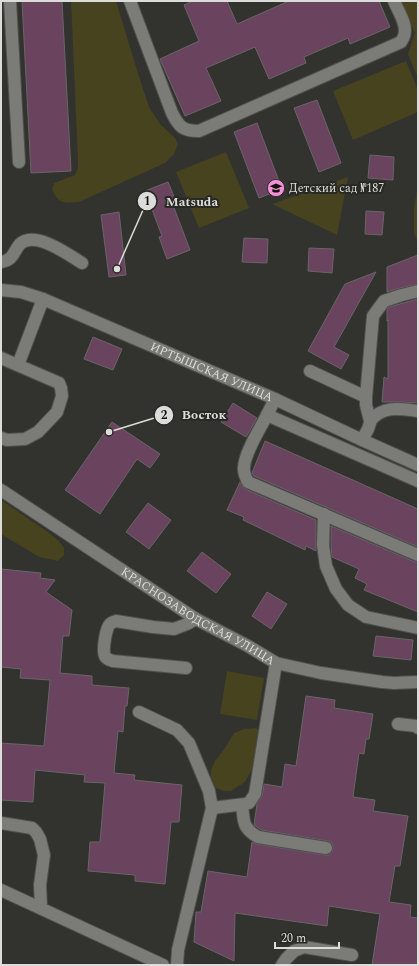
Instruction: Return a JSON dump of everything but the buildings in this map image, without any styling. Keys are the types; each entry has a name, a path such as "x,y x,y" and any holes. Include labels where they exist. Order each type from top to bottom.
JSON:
{"street":[{"path":"10,1 19,162"},
{"path":"130,1 176,122 183,129 190,131 199,131 401,42 405,30 404,22 394,1"},
{"path":"1,262 6,262 12,257 20,245 31,240 40,241 53,246 82,263"},
{"name":"ИРТЫШСКАЯ УЛИЦА","path":"1,290 21,292 43,299 275,399 418,465"},
{"path":"362,440 369,427 370,421 366,397 373,316 384,301 418,292"},
{"path":"18,365 43,299"},
{"path":"1,358 59,382 62,396 56,412 38,432 26,439 8,440 1,438"},
{"path":"310,371 366,397"},
{"path":"275,399 248,453 244,467 248,482 418,555"},
{"path":"370,421 381,412 387,410 400,409 418,411"},
{"path":"267,415 418,481"},
{"name":"КРАСНОЗАВОДСКАЯ УЛИЦА","path":"1,490 196,619 248,646 276,663 321,673 382,682 418,682"},
{"path":"324,514 323,545 326,566 336,589 348,605 366,617 418,628"},
{"path":"186,668 143,665 109,660 104,655 108,627 111,623 116,621 174,629 196,619"},
{"path":"212,808 242,805 249,802 255,794 276,663"},
{"path":"139,712 177,730 189,743 210,791 212,808 178,950 177,965"},
{"path":"398,724 412,725 418,728"},
{"path":"242,805 245,827 251,833 258,836 326,848"},
{"path":"1,823 32,828 40,839 44,855 40,885 41,908"},
{"path":"1,890 163,965"},
{"path":"282,965 294,951 304,947 352,955"}],"shaded area":[{"path":"71,1 116,1 149,107 160,124 175,138 178,144 174,154 165,163 79,202 70,203 60,201 52,190 54,183 75,175 78,168"},
{"path":"400,1 418,1 418,79 408,54 415,33"},
{"path":"406,61 418,90 418,112 353,140 333,91"},
{"path":"226,152 249,208 199,228 176,172"},
{"path":"348,177 337,235 272,204"},
{"path":"418,185 418,241 414,234 414,208"},
{"path":"1,500 59,541 64,548 64,555 58,561 39,557 1,534"},
{"path":"227,671 264,678 257,720 220,714"},
{"path":"244,729 258,729 260,738 255,764 245,782 231,791 224,791 216,788 211,777 211,770 215,761 234,733"}],"place":[{"name":"Детский сад №187","path":"276,188"},
{"name":"Matsuda","path":"117,269"},
{"name":"Восток","path":"109,432"}]}
